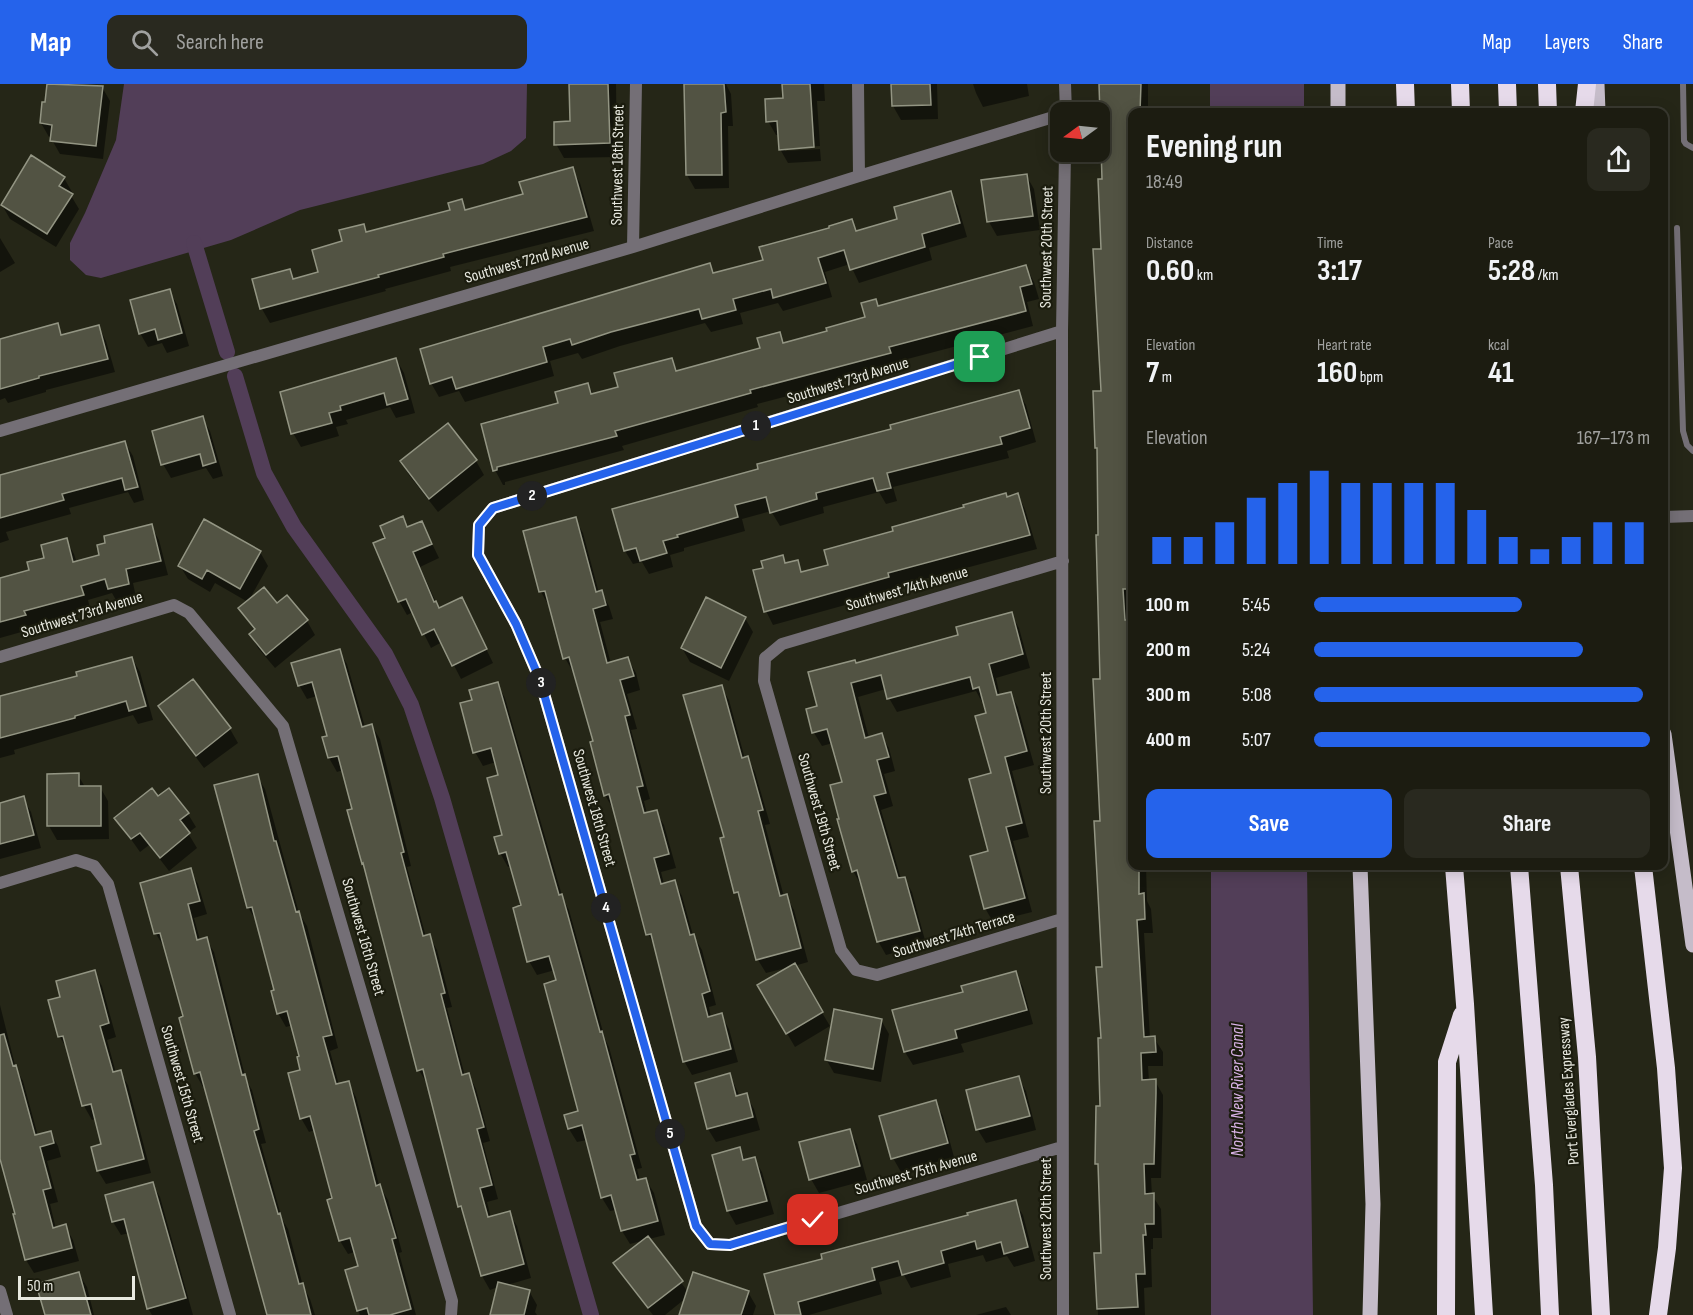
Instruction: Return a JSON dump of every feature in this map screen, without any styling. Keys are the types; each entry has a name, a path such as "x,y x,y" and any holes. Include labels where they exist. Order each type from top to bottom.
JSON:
{"highway":[{"path":"1405,84 1406,108"},
{"path":"1460,84 1461,108"},
{"path":"1507,84 1508,108"},
{"path":"1547,84 1548,108"},
{"path":"1584,108 1587,84"},
{"path":"1454,870 1484,1315"},
{"path":"1520,870 1542,1162 1550,1315"},
{"name":"Port Everglades Expressway","path":"1569,870 1587,1056 1601,1315"},
{"path":"1642,870 1666,1068 1673,1168 1667,1248 1658,1315"},
{"path":"1446,1315 1447,1062 1465,1004"}],"main road":[{"path":"1338,84 1338,108"},
{"path":"1597,84 1598,108"},
{"path":"1668,763 1693,945"},
{"path":"1360,870 1373,1204 1370,1315"}],"street":[{"name":"Southwest 18th Street","path":"633,247 636,84"},
{"path":"858,84 859,176"},
{"path":"1065,84 1066,102"},
{"name":"Southwest 72nd Avenue","path":"0,431 633,247 1050,118"},
{"name":"Southwest 20th Street","path":"1062,1315 1062,331 1065,162"},
{"name":"Southwest 73rd Avenue","path":"479,525 493,508 1062,331"},
{"path":"1668,517 1693,516"},
{"name":"Southwest 18th Street","path":"479,525 478,555 516,624 540,680 696,1226 710,1244"},
{"name":"Southwest 74th Avenue","path":"765,658 782,644 1063,561"},
{"name":"Southwest 73rd Avenue","path":"0,657 174,604"},
{"name":"Southwest 16th Street","path":"174,604 189,613 283,726 452,1301 451,1315"},
{"name":"Southwest 19th Street","path":"765,658 764,681 841,950 856,970"},
{"name":"Southwest 15th Street","path":"0,883 76,860 94,866 108,884 230,1315"},
{"name":"Southwest 74th Terrace","path":"856,970 877,975 1062,919"},
{"name":"Southwest 75th Avenue","path":"710,1244 730,1245 1062,1147"},
{"path":"0,1291 7,1315"}],"lane":[{"path":"1683,84 1684,141 1693,148"},
{"path":"1677,228 1683,431 1687,445 1693,451"}],"water":[{"path":"124,84 527,84 526,138 511,151 483,164 300,210 231,240 101,278 86,275 70,260 70,243 116,140"},
{"path":"1210,84 1304,84 1304,108 1210,108"},
{"name":"North New River Canal","path":"1211,870 1307,870 1313,1315 1211,1315"}],"building":[{"path":"47,84 103,86 96,146 50,141 52,125 40,123"},
{"path":"569,84 608,84 610,143 554,145 554,122 570,121"},
{"path":"684,84 724,84 726,112 721,113 722,175 686,175"},
{"path":"782,84 810,84 814,147 779,150 777,121 766,122 765,99 783,98"},
{"path":"891,84 930,84 931,105 892,106"},
{"path":"1099,84 1141,84 1140,108 1128,108 1128,589 1123,589 1125,620 1128,620 1128,870 1139,870 1139,894 1144,893 1145,919 1137,920 1144,1037 1155,1036 1156,1052 1141,1053 1142,1080 1156,1079 1154,1164 1144,1164 1145,1194 1154,1193 1154,1224 1145,1224 1146,1235 1143,1235 1145,1274 1136,1274 1138,1307 1097,1309 1094,1253 1101,1253 1098,1164 1095,1164 1096,1106 1100,1106 1098,1038 1101,1038 1096,967 1102,967 1094,821 1100,821 1093,679 1100,679 1096,535 1098,535 1097,448 1095,448 1093,391 1101,391 1093,249 1101,249 1098,179 1102,179 1101,162 1110,162 1110,102 1100,102"},
{"path":"31,155 65,177 59,186 73,194 47,234 1,205"},
{"path":"573,167 587,217 443,254 444,257 378,275 379,277 260,309 252,279 290,269 293,279 318,272 312,250 342,241 339,230 364,224 366,232 450,210 448,203 462,199 465,210 523,194 519,182"},
{"path":"1027,174 1033,216 987,222 981,180"},
{"path":"951,191 960,223 922,234 925,247 850,270 844,250 818,258 826,283 773,298 771,289 733,299 736,310 702,319 699,309 611,332 572,345 570,339 543,347 547,362 456,389 452,377 430,384 420,349 710,263 713,273 763,260 759,247 829,228 829,226 852,219 856,231 897,219 894,207"},
{"path":"1026,265 1032,284 1020,287 1026,311 889,347 891,353 750,390 751,393 615,431 617,436 497,467 497,470 493,471 481,424 558,403 555,392 588,383 591,394 618,387 614,373 672,358 676,371 760,348 757,338 780,332 783,343 827,331 826,328 865,317 861,303 876,299 878,306"},
{"path":"170,289 182,333 158,340 155,329 139,334 130,300"},
{"path":"58,323 61,335 99,325 108,359 39,376 39,378 0,389 0,339"},
{"path":"396,358 408,399 387,405 384,393 340,406 341,410 329,413 332,423 291,434 280,392"},
{"path":"1019,390 1030,428 1000,437 1002,444 887,473 891,488 877,491 873,478 816,493 817,499 770,513 766,497 735,505 738,517 663,541 667,553 640,561 636,548 624,551 612,509 758,469 757,464 891,429 890,425"},
{"path":"203,416 216,462 203,466 200,454 161,465 152,431"},
{"path":"448,423 477,460 429,499 400,461"},
{"path":"125,441 138,487 125,490 122,478 62,494 64,500 0,518 0,475"},
{"path":"1006,493 1007,497 1018,493 1030,535 888,573 889,577 764,612 753,570 763,568 761,561 783,555 785,563 798,560 801,572 828,565 824,550 893,531 892,527"},
{"path":"403,516 407,527 422,521 432,544 413,552 434,602 436,601 439,608 462,597 487,649 452,666 434,629 422,635 406,599 398,602 373,543 385,538 380,526"},
{"path":"576,517 596,592 602,590 606,605 593,609 607,663 628,657 634,676 620,680 630,715 625,716 643,786 637,787 644,813 657,810 669,854 654,858 661,884 675,880 690,935 694,934 710,991 702,994 708,1017 722,1013 731,1049 683,1062 651,934 646,935 609,794 604,796 590,742 593,741 569,657 563,659 545,591 539,592 523,531"},
{"path":"204,519 261,551 240,589 207,570 202,579 178,566"},
{"path":"152,524 161,561 126,569 129,584 108,589 105,579 81,586 84,595 24,611 26,615 0,622 0,578 29,570 27,562 44,558 41,545 67,538 73,562 99,555 97,545 105,543 104,536"},
{"path":"264,587 277,603 287,595 308,620 266,655 249,634 255,629 238,608"},
{"path":"706,597 746,617 721,668 681,648"},
{"path":"1012,612 1023,654 989,664 997,695 1011,692 1027,751 1005,757 1022,823 1006,827 1025,898 984,909 970,856 988,851 969,779 991,773 975,716 986,713 979,687 973,689 970,677 887,699 881,675 851,683 865,738 882,733 889,757 877,760 886,793 874,796 898,878 905,877 920,931 877,942 857,870 852,872 837,819 839,819 830,785 842,782 827,729 812,733 806,709 817,706 808,672 855,660 856,663 958,635 956,627"},
{"path":"340,649 362,727 372,724 404,852 401,853 423,936 430,934 445,993 441,994 462,1075 469,1073 484,1127 477,1129 492,1185 480,1188 488,1217 510,1211 524,1264 481,1276 461,1206 458,1207 423,1069 417,1071 347,810 352,809 338,756 328,758 322,737 327,736 312,682 298,686 291,663"},
{"path":"132,657 146,706 129,711 126,701 75,716 75,718 0,738 0,696 77,676 76,672"},
{"path":"193,679 231,728 196,756 158,706"},
{"path":"498,682 559,895 562,894 600,1032 602,1031 635,1154 630,1155 637,1180 646,1178 658,1221 621,1231 611,1195 601,1198 582,1125 568,1129 564,1115 578,1111 544,984 556,980 549,956 527,962 513,908 521,905 506,852 499,854 494,837 502,835 487,778 498,775 491,748 473,753 460,703 472,700 469,690"},
{"path":"722,685 742,758 748,756 763,810 758,811 780,896 787,894 801,948 756,960 738,892 734,893 720,838 724,837 683,695"},
{"path":"79,773 79,786 101,786 101,826 47,826 47,774"},
{"path":"258,774 274,841 276,841 296,912 299,911 332,1035 323,1037 336,1084 349,1081 376,1186 380,1184 396,1238 392,1239 411,1309 390,1315 369,1315 367,1308 357,1311 345,1270 358,1266 350,1238 339,1241 327,1200 332,1198 310,1116 300,1119 288,1073 300,1070 297,1057 299,1056 287,1011 277,1014 271,991 274,990 252,907 247,908 214,785"},
{"path":"152,788 158,796 169,788 189,813 180,820 190,833 160,858 140,833 131,839 114,818"},
{"path":"24,796 34,835 0,844 0,803"},
{"path":"191,868 200,901 188,904 197,940 207,937 242,1075 245,1074 259,1129 254,1131 278,1214 280,1213 299,1284 303,1283 311,1315 267,1315 200,1072 194,1074 179,1018 183,1016 160,933 154,934 140,883"},
{"path":"795,963 823,1012 786,1034 757,985"},
{"path":"95,970 109,1023 100,1026 113,1072 121,1070 144,1159 97,1171 91,1147 101,1144 91,1104 82,1106 63,1036 58,1037 48,1000 60,997 56,981"},
{"path":"1016,971 1027,1010 955,1030 957,1038 904,1052 892,1010 963,992 961,986"},
{"path":"834,1009 882,1019 873,1069 825,1060"},
{"path":"4,1034 13,1066 16,1065 35,1135 51,1131 54,1143 40,1147 51,1188 43,1190 53,1228 66,1224 72,1248 25,1260 0,1159 0,1035"},
{"path":"730,1073 736,1096 747,1093 753,1117 707,1129 695,1083"},
{"path":"1019,1076 1030,1116 976,1130 966,1090"},
{"path":"936,1100 948,1143 891,1159 879,1116"},
{"path":"850,1129 860,1166 809,1180 799,1142"},
{"path":"740,1147 743,1160 755,1157 767,1201 727,1211 712,1155"},
{"path":"153,1182 186,1298 147,1309 124,1219 112,1222 105,1195"},
{"path":"1016,1200 1028,1247 1004,1254 1001,1242 977,1249 975,1241 941,1251 944,1263 902,1275 898,1261 872,1268 875,1280 798,1302 801,1315 775,1315 764,1274 822,1259 821,1254"},
{"path":"648,1236 683,1281 648,1308 613,1263"},
{"path":"79,1272 91,1315 45,1315 36,1284"},
{"path":"693,1272 749,1291 741,1315 679,1315"},
{"path":"498,1282 530,1290 524,1315 490,1315"}],"waterway":[{"path":"194,243 227,352"},
{"path":"235,376 264,473 294,527 385,654 411,705 442,798 591,1315"}],"route":[{"path":"813,1220 730,1245 710,1244 696,1226 540,680 516,624 478,555 479,525 493,508 980,357"}]}
